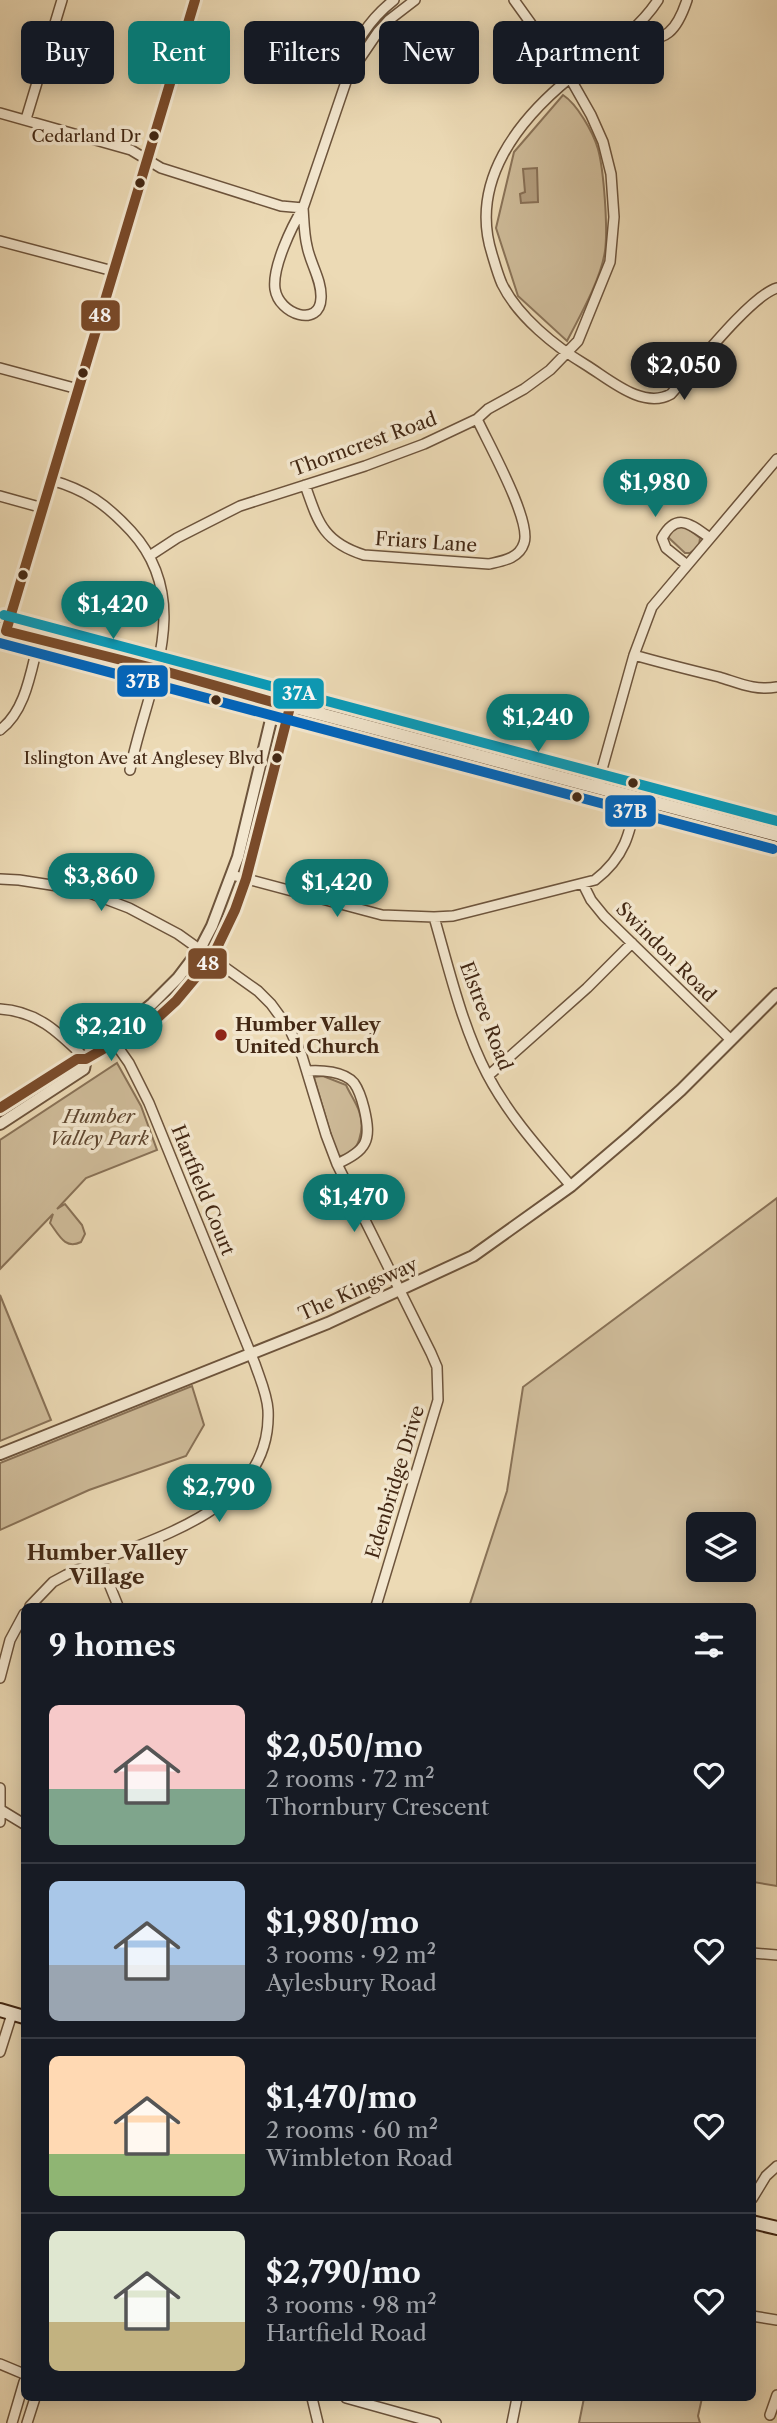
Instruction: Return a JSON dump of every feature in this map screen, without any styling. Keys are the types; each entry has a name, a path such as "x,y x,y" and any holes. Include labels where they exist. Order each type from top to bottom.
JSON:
{"main road":[{"path":"3,630 777,835"},
{"path":"756,2223 777,2228"}],"street":[{"path":"26,119 62,0"},
{"path":"3,630 43,508 195,0"},
{"path":"365,32 394,0"},
{"path":"365,51 389,20 415,0"},
{"name":"Thorncrest Road","path":"514,0 529,21"},
{"path":"642,21 658,0"},
{"path":"664,35 677,25 687,0"},
{"path":"303,208 307,247 321,299 316,310 301,316 285,308 275,285 282,256 295,220 303,208 345,84"},
{"path":"564,84 525,121 506,146 489,189 486,212 488,242 503,286 522,312 567,354 638,396 660,400 671,394 751,304 777,288"},
{"name":"Thorncrest Road","path":"150,555 240,506 356,469 424,444 477,419 488,409 524,389 567,354 578,341 605,278 610,262 614,217 611,174 603,142 573,84"},
{"path":"0,113 131,150 161,168 281,206 303,208"},
{"path":"0,241 113,271"},
{"path":"0,368 78,389"},
{"name":"Friars Lane","path":"305,485 316,519 331,537 351,551 364,555 489,564 505,561 519,552 524,545 525,524 477,419"},
{"path":"597,787 634,655 652,607 777,459"},
{"path":"51,480 76,487 94,498 126,526 150,555 162,592 165,614 157,669 130,770"},
{"path":"0,496 43,508"},
{"path":"687,565 666,548 662,538 668,528 677,522 687,523 710,538"},
{"path":"0,730 19,710 39,640"},
{"path":"634,655 756,689 777,687"},
{"path":"117,1042 124,1027 166,990 200,949 212,926 232,876 275,703"},
{"path":"0,1108 77,1059 86,1059 117,1042 132,1038 168,1009 212,958 235,910 246,879 290,707"},
{"path":"232,876 382,915 453,916 595,880 620,855 630,831 637,798"},
{"name":"Edenbridge Drive","path":"0,879 64,887 96,896 155,920 258,990 290,1030 307,1070 337,1164 401,1289 437,1367 438,1399 377,1603"},
{"name":"Swindon Road","path":"583,884 591,900 731,1040"},
{"name":"Elstree Road","path":"433,917 454,988 488,1076 509,1111 571,1186"},
{"path":"488,1076 587,988 632,943"},
{"name":"The Kingsway","path":"0,1454 328,1323 473,1256 571,1186 681,1090 777,994"},
{"path":"0,1009 33,1015 86,1059"},
{"name":"Hartfield Court","path":"33,1603 54,1582 99,1559 197,1520 225,1503 246,1480 265,1443 265,1392 251,1353 149,1103 117,1042"},
{"path":"0,1124 84,1069 86,1059"},
{"path":"307,1070 321,1070 347,1078 354,1083 360,1095 368,1133 366,1143 360,1151 337,1164"},
{"path":"99,1559 117,1603"},
{"path":"0,1678 10,1640 21,1620"},
{"path":"0,1788 0,1822"},
{"path":"1,1810 21,1822"},
{"path":"756,1953 777,1955"},
{"path":"0,2052 12,2014"},
{"path":"756,2192 766,2176 777,2166"},
{"path":"756,2317 777,2320"},
{"path":"0,2364 21,2373"},
{"path":"12,2423 21,2392"},
{"path":"770,2415 777,2395"},
{"path":"27,2423 34,2401"},
{"path":"313,2401 318,2423"},
{"path":"357,2401 436,2423"},
{"path":"512,2423 516,2401"}],"green space":[{"path":"563,95 584,119 598,149 604,185 606,229 603,262 567,341 518,296 496,228 514,152"},
{"path":"682,524 700,538 699,546 690,553 685,553 669,538 669,532"},
{"path":"278,720 282,721 244,869 239,870 237,868"},
{"name":"Humber Valley Park","path":"117,1063 141,1106 157,1150 86,1178 57,1209 65,1204 82,1225 85,1234 81,1242 71,1244 63,1240 50,1223 53,1214 0,1269 0,1140"},
{"path":"323,1076 346,1085 359,1111 359,1140 346,1155 339,1156 336,1152 315,1081 314,1077"},
{"path":"777,1198 777,1886 756,1882 756,1603 470,1603 507,1491 523,1387"},
{"path":"0,1295 51,1420 0,1441"},
{"path":"192,1386 204,1425 186,1456 89,1490 0,1530 0,1463"},
{"path":"583,2401 701,2401 698,2416 700,2423 579,2423"}],"shaded area":[{"path":"537,168 538,202 521,203 520,194 525,192 523,169"}],"transit line":[{"name":"48","path":"6,631 195,0"},
{"name":"37A","path":"4,615 777,821"},
{"name":"48","path":"0,1108 77,1059 86,1059 119,1040 132,1038 176,1001 212,958 235,910 246,879 290,707 157,669 6,631"},
{"name":"37B","path":"0,643 773,849"}],"place":[{"name":"Cedarland Dr","path":"154,136"},
{"name":"Islington Ave at Anglesey Blvd","path":"277,758"},
{"name":"Humber Valley United Church","path":"221,1035"}],"district":[{"name":"Humber Valley Village","path":"107,1564"}]}
